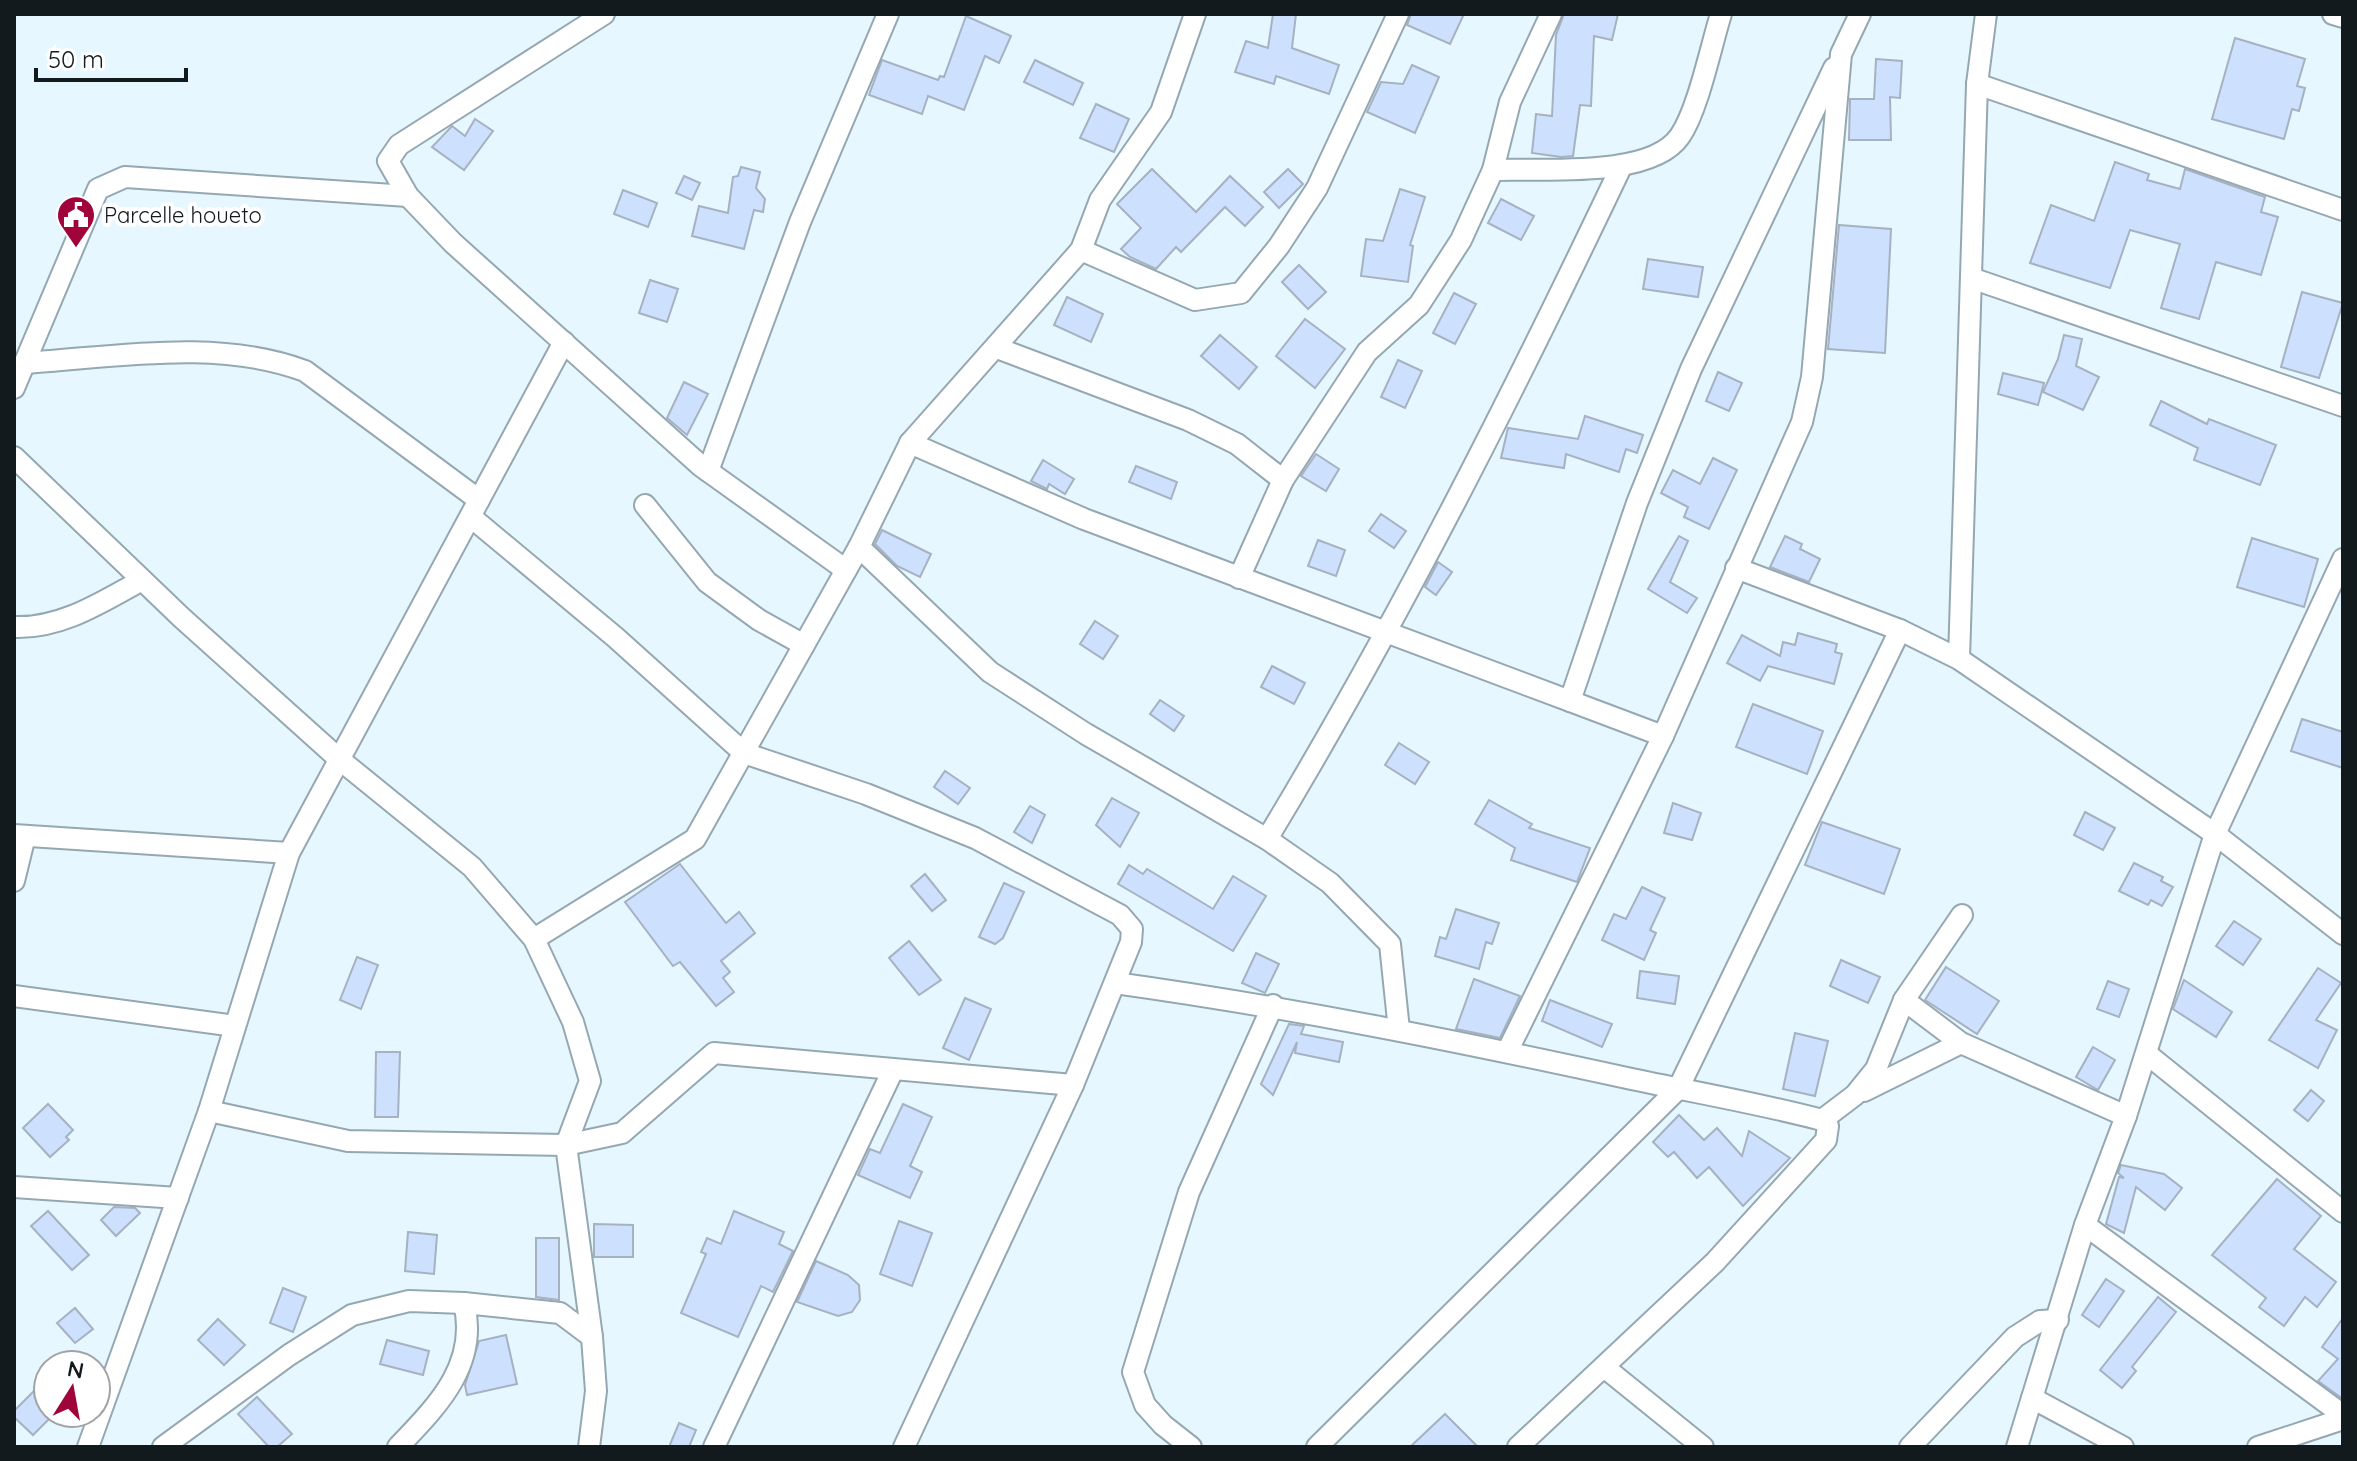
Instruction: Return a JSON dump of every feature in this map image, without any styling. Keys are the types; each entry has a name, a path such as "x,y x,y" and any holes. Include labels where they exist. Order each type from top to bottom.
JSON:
{"street":[{"path":"604,14 399,145 388,161 408,196 453,243 708,471 846,570"},
{"path":"708,471 800,222 888,14"},
{"path":"534,939 695,839 859,547 910,443 1081,250 1100,200 1161,112 1195,14"},
{"path":"1081,250 1195,300 1241,293 1279,246 1317,188 1398,14"},
{"path":"1239,578 1283,480 1367,352 1419,305 1461,240 1493,170 1510,102 1551,14"},
{"path":"1493,170 1622,165 1661,155 1680,136 1721,14"},
{"path":"1570,701 1637,503 1691,369 1860,14"},
{"path":"1959,659 1977,84 1986,14"},
{"path":"2333,14 2343,17"},
{"path":"1507,1052 1663,736 1802,422 1812,377 1841,54"},
{"path":"1977,84 2343,210"},
{"path":"1267,839 1349,703 1519,382 1622,165"},
{"path":"14,388 98,189 125,177 408,196"},
{"path":"1971,278 2343,406"},
{"path":"88,1447 209,1111 289,853 564,342"},
{"path":"997,348 1188,420 1237,444 1283,480"},
{"path":"24,363 207,352 275,359 305,371 475,508 744,753 866,794 975,838 1120,915 1132,929 1131,942 1073,1085 904,1447"},
{"path":"910,443 1084,519 1663,736"},
{"path":"14,457 142,580 339,759 472,867 534,939 573,1022 590,1081 566,1145 592,1337 596,1391 589,1447"},
{"path":"645,505 707,582 759,620 804,645"},
{"path":"859,547 990,672 1086,734 1267,839 1330,883 1390,944 1399,1030"},
{"path":"2017,1447 2085,1225 2147,1054 2215,834 2343,559"},
{"path":"1736,568 1900,630 1959,659 2215,834 2343,934"},
{"path":"14,627 44,627 142,580"},
{"path":"1317,1447 1423,1346 1678,1089 1900,630"},
{"path":"14,881 20,836 289,853"},
{"path":"1855,1095 1876,1069 1904,1000 1962,915"},
{"path":"1115,983 1273,1005 1399,1030 1822,1120 1828,1126 1826,1140 1715,1262 1518,1447"},
{"path":"14,996 235,1026"},
{"path":"1904,1000 1961,1043 2126,1116"},
{"path":"1191,1447 1163,1425 1145,1405 1133,1372 1189,1192 1273,1005"},
{"path":"1822,1120 1855,1095 1961,1043"},
{"path":"209,1111 348,1141 566,1145 622,1133 714,1053 1073,1085"},
{"path":"2147,1054 2343,1212"},
{"path":"714,1447 893,1070"},
{"path":"14,1187 178,1198"},
{"path":"2085,1225 2343,1417 2303,1440 2258,1447"},
{"path":"163,1447 289,1355 352,1315 409,1301 464,1303 560,1313 592,1337"},
{"path":"398,1447 439,1404 459,1373 468,1320 464,1303"},
{"path":"1910,1447 2015,1337 2040,1321 2058,1320"},
{"path":"1604,1367 1703,1447"},
{"path":"2032,1398 2123,1447"}],"building":[{"path":"1273,14 1296,14 1292,48 1339,65 1329,94 1276,76 1274,84 1235,72 1246,41 1268,48"},
{"path":"1411,14 1464,14 1450,44 1407,25"},
{"path":"1564,14 1618,14 1612,40 1594,36 1591,106 1580,105 1573,156 1561,157 1532,153 1536,114 1552,116 1556,35"},
{"path":"966,16 1011,36 999,63 985,56 964,110 928,96 922,114 869,95 882,60 938,80 940,76 944,77"},
{"path":"2235,38 2305,59 2297,86 2305,88 2299,111 2292,109 2284,139 2212,119"},
{"path":"1876,59 1902,61 1900,98 1890,97 1891,140 1849,140 1850,99 1874,99"},
{"path":"1035,60 1083,83 1073,105 1024,82"},
{"path":"1412,65 1439,77 1415,133 1367,112 1381,82 1403,84"},
{"path":"1096,104 1129,119 1114,152 1080,138"},
{"path":"475,119 493,131 464,170 432,147 452,126 465,136"},
{"path":"2115,162 2149,174 2147,180 2180,189 2185,169 2265,197 2261,212 2278,217 2261,275 2216,262 2199,319 2161,308 2180,244 2130,230 2110,288 2030,263 2051,205 2094,221"},
{"path":"741,167 760,172 756,188 765,199 763,212 754,210 744,249 692,236 699,206 728,213 733,177 738,176"},
{"path":"1152,169 1196,212 1230,176 1263,207 1245,226 1225,207 1181,252 1176,247 1156,269 1130,257 1121,249 1141,228 1117,204"},
{"path":"1288,169 1303,184 1279,208 1264,192"},
{"path":"684,176 700,183 692,200 676,193"},
{"path":"1400,189 1425,197 1410,245 1413,246 1408,282 1361,276 1366,239 1383,241"},
{"path":"623,190 657,203 648,227 614,214"},
{"path":"1501,199 1534,216 1521,240 1488,223"},
{"path":"1839,225 1891,229 1885,353 1828,349"},
{"path":"1648,259 1703,267 1698,297 1643,289"},
{"path":"1299,265 1326,292 1308,309 1282,282"},
{"path":"650,280 678,289 667,322 639,313"},
{"path":"2302,292 2343,303 2319,378 2281,367"},
{"path":"1454,293 1476,304 1455,344 1433,333"},
{"path":"1067,297 1103,314 1091,342 1054,325"},
{"path":"1305,319 1345,349 1315,388 1276,356"},
{"path":"1220,335 1257,367 1239,389 1201,356"},
{"path":"2064,335 2082,339 2076,366 2099,377 2083,410 2043,392 2058,359"},
{"path":"1398,360 1422,371 1405,408 1381,397"},
{"path":"1718,372 1742,383 1729,411 1706,401"},
{"path":"2003,373 2044,383 2038,405 1998,394"},
{"path":"684,382 708,394 687,435 667,418"},
{"path":"2161,401 2207,424 2209,419 2276,445 2260,485 2194,460 2198,448 2150,425"},
{"path":"1585,416 1643,435 1637,453 1626,449 1619,472 1566,454 1564,468 1501,458 1508,428 1578,439"},
{"path":"1316,454 1339,469 1326,491 1301,476"},
{"path":"1713,458 1737,470 1709,529 1684,517 1688,507 1661,493 1673,470 1700,484"},
{"path":"1043,460 1074,479 1065,494 1049,484 1047,489 1031,481"},
{"path":"1136,466 1177,482 1171,499 1129,482"},
{"path":"1381,514 1406,531 1394,548 1369,531"},
{"path":"882,530 931,554 920,577 897,566 875,544"},
{"path":"1679,536 1688,541 1670,582 1697,598 1687,613 1648,589"},
{"path":"1785,536 1802,544 1800,549 1820,559 1809,582 1770,567"},
{"path":"2252,538 2318,559 2304,607 2237,587"},
{"path":"1318,540 1345,550 1336,576 1308,566"},
{"path":"1438,562 1452,572 1436,595 1425,587"},
{"path":"1095,621 1118,636 1103,659 1080,644"},
{"path":"1798,633 1837,644 1835,652 1842,654 1834,684 1768,666 1760,681 1727,663 1742,635 1780,656 1783,642 1795,645"},
{"path":"1272,666 1305,683 1294,704 1261,687"},
{"path":"1160,700 1184,716 1174,731 1150,714"},
{"path":"1753,704 1823,731 1807,774 1736,747"},
{"path":"2302,719 2343,732 2343,768 2291,751"},
{"path":"1399,743 1429,762 1415,784 1385,765"},
{"path":"945,771 970,788 958,804 934,787"},
{"path":"1112,798 1139,813 1120,847 1096,825"},
{"path":"1489,800 1532,824 1529,828 1590,848 1577,882 1511,860 1515,848 1475,824"},
{"path":"1673,803 1701,813 1692,840 1664,833"},
{"path":"1030,806 1045,815 1032,843 1014,832"},
{"path":"2085,812 2115,828 2103,850 2074,835"},
{"path":"1822,822 1900,849 1884,894 1805,865"},
{"path":"2134,863 2163,877 2161,881 2173,887 2162,906 2151,900 2148,905 2119,891"},
{"path":"680,864 726,923 739,912 755,933 721,961 730,972 723,978 734,992 716,1006 680,962 673,966 625,902"},
{"path":"1129,865 1143,874 1147,869 1213,909 1233,876 1266,896 1233,951 1118,884"},
{"path":"925,874 946,900 932,911 911,886"},
{"path":"1004,883 1024,892 1003,938 995,944 979,937"},
{"path":"1642,887 1665,898 1650,930 1656,933 1644,960 1602,940 1614,914 1626,919"},
{"path":"1456,909 1499,923 1492,944 1486,942 1479,969 1435,956 1440,937 1446,939"},
{"path":"2234,921 2261,939 2243,965 2216,946"},
{"path":"909,941 941,980 919,995 889,958"},
{"path":"1256,953 1279,964 1265,993 1242,983"},
{"path":"357,957 378,965 361,1009 340,1000"},
{"path":"1841,960 1880,977 1868,1003 1830,986"},
{"path":"1946,967 1999,1001 1977,1034 1925,1000"},
{"path":"2318,968 2341,983 2316,1020 2337,1030 2318,1068 2269,1040"},
{"path":"1640,971 1679,976 1675,1004 1637,998"},
{"path":"1474,979 1520,996 1500,1038 1456,1029"},
{"path":"2184,980 2232,1012 2216,1037 2173,1009"},
{"path":"2108,981 2129,989 2119,1017 2097,1009"},
{"path":"965,998 991,1009 969,1060 943,1048"},
{"path":"1550,1000 1612,1024 1602,1047 1542,1021"},
{"path":"1289,1024 1304,1026 1301,1034 1343,1042 1339,1062 1295,1053 1297,1042 1273,1095 1261,1084"},
{"path":"1795,1033 1828,1041 1815,1096 1783,1089"},
{"path":"2093,1047 2115,1060 2098,1090 2076,1077"},
{"path":"376,1052 400,1052 398,1117 375,1117"},
{"path":"2311,1090 2324,1101 2308,1121 2294,1110"},
{"path":"48,1104 73,1130 66,1137 69,1140 50,1157 23,1128"},
{"path":"903,1104 932,1117 910,1166 922,1172 910,1198 858,1175 870,1149 880,1153"},
{"path":"1679,1115 1704,1140 1717,1128 1742,1156 1749,1131 1790,1158 1743,1206 1709,1167 1697,1178 1674,1152 1668,1157 1653,1142"},
{"path":"2121,1165 2164,1174 2182,1188 2165,1210 2136,1187 2124,1233 2106,1224 2119,1177 2124,1178 2118,1173"},
{"path":"2277,1179 2321,1216 2294,1249 2336,1282 2317,1307 2305,1297 2284,1326 2259,1307 2266,1298 2212,1255"},
{"path":"114,1207 135,1208 140,1213 116,1236 101,1220"},
{"path":"48,1211 89,1255 72,1270 31,1226"},
{"path":"734,1211 784,1232 779,1244 793,1251 773,1292 761,1286 738,1337 681,1313 706,1254 701,1252 707,1238 721,1244"},
{"path":"899,1221 932,1233 912,1286 880,1274"},
{"path":"594,1224 633,1225 633,1257 594,1257"},
{"path":"408,1232 437,1235 434,1274 405,1271"},
{"path":"536,1238 559,1238 559,1300 536,1297"},
{"path":"816,1261 848,1275 859,1285 860,1300 852,1312 838,1316 797,1302"},
{"path":"2106,1279 2124,1291 2099,1327 2082,1315"},
{"path":"283,1288 306,1297 293,1332 270,1323"},
{"path":"2158,1297 2176,1312 2132,1367 2136,1371 2122,1388 2100,1370"},
{"path":"75,1308 93,1329 75,1343 57,1323"},
{"path":"2343,1318 2343,1399 2318,1381 2338,1359 2322,1347"},
{"path":"218,1319 245,1345 224,1365 198,1340"},
{"path":"506,1335 517,1384 467,1395 465,1385 479,1341"},
{"path":"387,1340 429,1351 423,1375 380,1364"},
{"path":"32,1393 32,1429 39,1429 33,1435 14,1417 14,1411"},
{"path":"257,1397 292,1434 277,1447 269,1447 238,1414"},
{"path":"1445,1414 1478,1447 1410,1447"},
{"path":"679,1423 696,1430 689,1447 669,1447"}],"place":[{"name":"Parcelle houeto","path":"76,249"}]}
